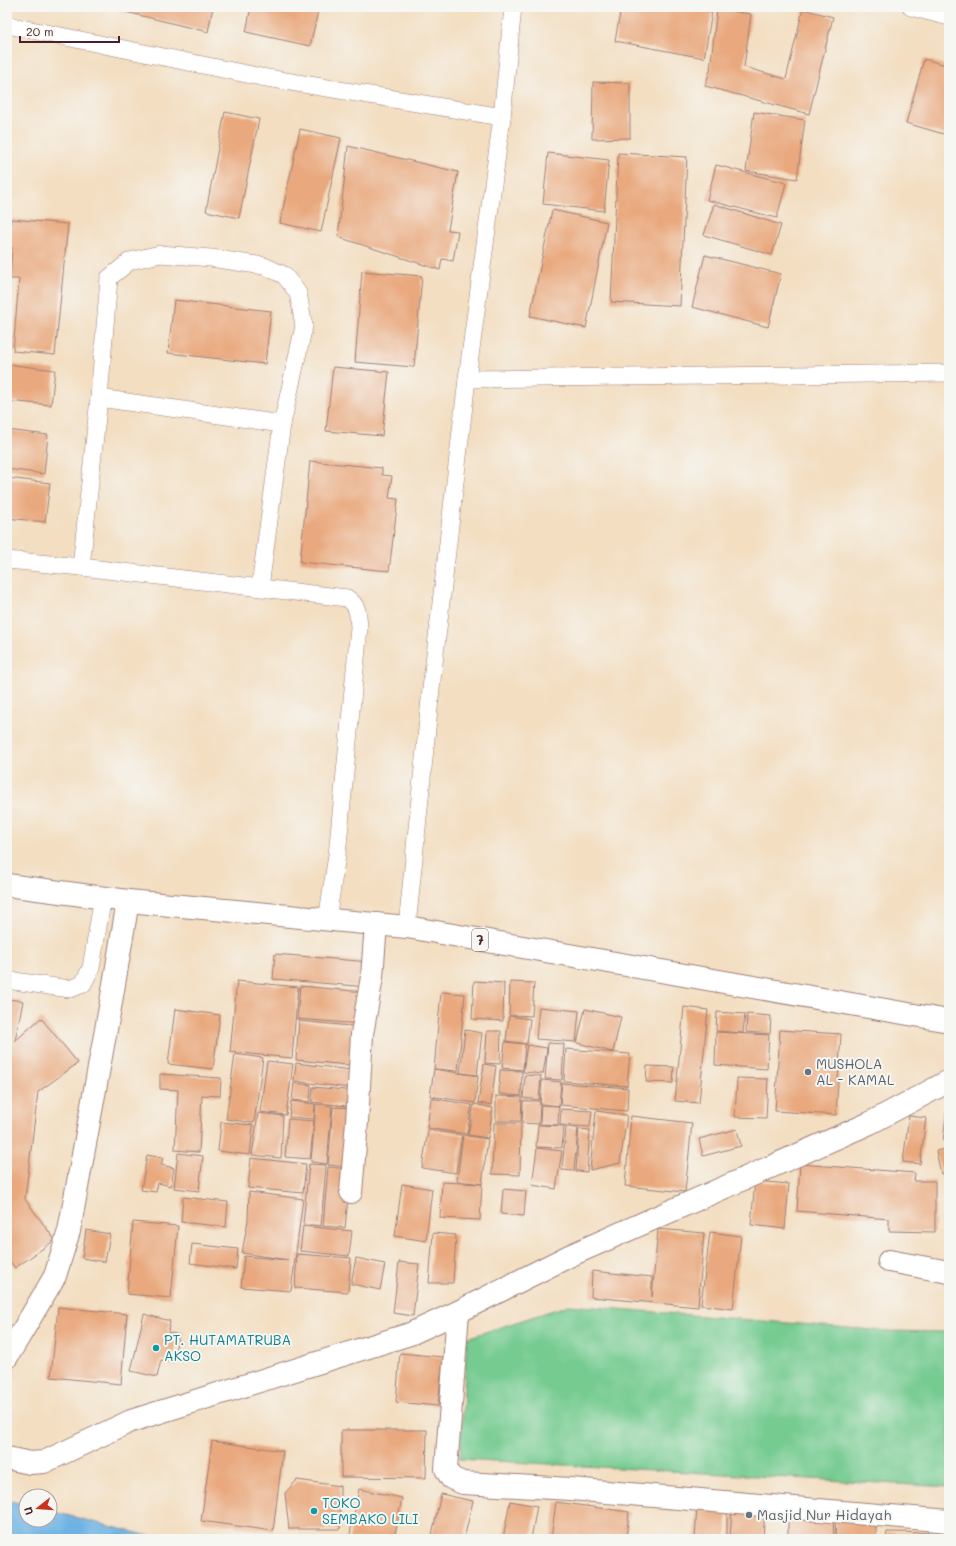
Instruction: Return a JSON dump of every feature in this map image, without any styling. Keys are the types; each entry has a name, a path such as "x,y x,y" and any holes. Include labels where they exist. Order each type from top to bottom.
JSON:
{"main road":[{"name":"7","path":"7,885 128,900 407,927 949,1021"},
{"path":"7,1357 55,1276 69,1231 112,1002 128,900"},
{"path":"351,1192 362,1034 372,977 376,924"},
{"path":"7,1458 30,1463 44,1462 131,1421 410,1334 458,1312 569,1256 870,1123 949,1081"},
{"path":"889,1262 949,1272"},
{"path":"458,1312 446,1469 451,1478 463,1483 579,1490 949,1521"}],"lane":[{"path":"407,927 431,689 467,379 502,117 514,7"},
{"path":"911,7 949,17"},
{"path":"7,25 261,77 502,117"},
{"path":"81,567 99,398 109,278 130,261 160,254 211,258 264,266 284,275 298,293 304,326 282,424 260,587"},
{"path":"467,379 949,373"},
{"path":"99,398 282,424"},
{"path":"7,560 260,587 347,598 356,607 358,613 358,636 337,855 327,920"},
{"path":"7,980 70,989 83,984 91,968 103,897"}],"green space":[{"path":"569,1305 885,1331 949,1332 949,1487 460,1459 467,1338"}],"water":[{"path":"7,1500 18,1503 18,1528 58,1528 58,1513 161,1539 7,1539"}],"building":[{"path":"119,7 213,7 208,32 118,10"},
{"path":"251,7 319,7 310,46 246,32"},
{"path":"621,7 683,7 712,12 704,58 615,41"},
{"path":"717,9 751,14 744,67 786,79 803,9 833,17 809,114 705,86 710,70"},
{"path":"924,59 949,66 949,127 947,135 906,123"},
{"path":"593,82 630,83 630,138 592,139"},
{"path":"225,112 259,119 239,218 206,211"},
{"path":"754,112 805,120 797,179 746,171"},
{"path":"300,129 341,138 321,232 280,223"},
{"path":"348,146 458,172 448,230 458,231 453,261 442,259 440,270 338,237"},
{"path":"548,153 609,160 604,211 543,204"},
{"path":"618,153 687,157 680,306 611,302"},
{"path":"716,165 786,183 777,218 707,200"},
{"path":"714,204 781,225 772,255 704,235"},
{"path":"552,210 607,222 586,328 530,316"},
{"path":"11,219 68,224 55,355 13,351 19,279 10,279 12,247 8,247"},
{"path":"705,255 781,274 768,327 692,307"},
{"path":"362,271 422,276 414,367 355,362"},
{"path":"174,300 271,311 265,364 168,353"},
{"path":"7,364 55,370 51,405 7,401"},
{"path":"333,367 389,372 382,436 326,431"},
{"path":"7,430 48,435 44,474 7,469"},
{"path":"310,461 382,468 382,475 392,476 389,498 398,499 389,571 300,562"},
{"path":"7,478 50,483 45,522 7,518"},
{"path":"275,954 370,962 368,987 273,979"},
{"path":"237,981 298,987 292,1058 230,1052"},
{"path":"474,981 504,983 503,1021 472,1019"},
{"path":"510,982 534,983 532,1016 509,1015"},
{"path":"300,986 364,992 361,1024 297,1019"},
{"path":"441,992 465,994 458,1071 434,1069"},
{"path":"7,999 23,1001 15,1041 41,1018 78,1063 38,1092 25,1199 55,1240 15,1268 7,1257"},
{"path":"539,1007 579,1011 576,1042 536,1039"},
{"path":"684,1007 708,1010 699,1103 675,1101"},
{"path":"175,1009 220,1015 213,1069 168,1064"},
{"path":"585,1009 621,1017 613,1052 577,1043"},
{"path":"717,1012 745,1014 743,1033 716,1031"},
{"path":"747,1014 771,1016 770,1034 746,1032"},
{"path":"509,1016 530,1019 527,1044 506,1041"},
{"path":"299,1021 362,1027 359,1066 296,1060"},
{"path":"465,1030 482,1033 477,1075 460,1073"},
{"name":"MUSHOLA AL - KAMAL","path":"780,1030 841,1034 836,1115 775,1111"},
{"path":"487,1031 501,1031 500,1064 485,1063"},
{"path":"716,1032 769,1035 767,1069 715,1065"},
{"path":"505,1042 525,1044 523,1070 502,1068"},
{"path":"548,1043 564,1044 562,1080 545,1079"},
{"path":"527,1045 547,1048 543,1074 523,1072"},
{"path":"566,1049 630,1054 627,1086 564,1081"},
{"path":"235,1054 263,1058 254,1123 226,1119"},
{"path":"267,1061 293,1064 286,1115 260,1112"},
{"path":"296,1063 359,1071 357,1089 294,1081"},
{"path":"484,1064 496,1066 491,1105 478,1103"},
{"path":"647,1066 674,1067 673,1083 646,1082"},
{"path":"434,1069 478,1076 475,1103 430,1096"},
{"path":"500,1070 522,1071 521,1096 499,1094"},
{"path":"160,1074 221,1078 220,1096 202,1095 199,1152 175,1150 178,1090 160,1089"},
{"path":"525,1075 541,1076 539,1100 523,1098"},
{"path":"737,1078 768,1079 766,1118 735,1117"},
{"path":"542,1080 561,1082 559,1106 540,1104"},
{"path":"294,1083 311,1085 310,1102 292,1100"},
{"path":"562,1083 628,1088 627,1111 560,1105"},
{"path":"313,1087 356,1091 355,1107 312,1102"},
{"path":"496,1096 522,1097 521,1121 496,1121"},
{"path":"431,1098 472,1105 467,1134 427,1128"},
{"path":"949,1098 949,1142 943,1141"},
{"path":"291,1101 315,1104 314,1119 289,1117"},
{"path":"523,1101 540,1101 539,1124 522,1123"},
{"path":"316,1104 332,1106 327,1164 311,1162"},
{"path":"474,1104 493,1108 488,1138 468,1135"},
{"path":"541,1105 559,1106 558,1125 540,1124"},
{"path":"333,1107 355,1108 350,1167 328,1165"},
{"path":"561,1109 592,1111 590,1127 560,1125"},
{"path":"596,1111 627,1115 620,1163 590,1170"},
{"path":"258,1113 283,1116 281,1158 252,1155"},
{"path":"631,1116 692,1123 685,1192 625,1186"},
{"path":"909,1116 926,1118 920,1164 903,1162"},
{"path":"288,1119 314,1121 310,1159 285,1157"},
{"path":"221,1122 253,1125 250,1155 218,1151"},
{"path":"494,1123 521,1123 520,1175 492,1174"},
{"path":"538,1125 564,1126 562,1148 536,1147"},
{"path":"566,1127 578,1128 574,1171 562,1170"},
{"path":"579,1129 590,1130 587,1172 576,1171"},
{"path":"737,1129 741,1146 703,1156 699,1139"},
{"path":"428,1130 462,1135 456,1173 422,1168"},
{"path":"463,1135 488,1139 482,1184 457,1181"},
{"path":"537,1148 562,1151 556,1189 532,1185"},
{"path":"949,1148 949,1172 941,1174 936,1151"},
{"path":"178,1153 203,1156 199,1191 174,1188"},
{"path":"147,1155 163,1158 161,1165 174,1168 171,1186 158,1183 156,1192 141,1190"},
{"path":"251,1158 306,1164 303,1193 248,1188"},
{"path":"309,1164 326,1165 321,1226 303,1224"},
{"path":"800,1164 915,1173 914,1181 935,1181 935,1232 889,1231 889,1219 797,1211"},
{"path":"328,1167 351,1169 345,1228 323,1226"},
{"path":"755,1181 789,1184 785,1229 751,1225"},
{"path":"442,1182 482,1184 480,1220 440,1218"},
{"path":"402,1184 432,1189 426,1241 395,1236"},
{"path":"503,1189 526,1191 524,1216 501,1214"},
{"path":"249,1192 303,1199 291,1291 241,1287 244,1256 288,1260 242,1253 248,1220"},
{"path":"183,1197 228,1202 226,1227 181,1222"},
{"path":"133,1222 178,1226 171,1298 127,1294"},
{"path":"303,1226 352,1231 349,1256 300,1251"},
{"path":"658,1229 704,1233 698,1307 591,1297 592,1271 652,1277 652,1297"},
{"path":"86,1230 110,1234 105,1262 82,1258"},
{"path":"710,1232 741,1236 733,1309 701,1305"},
{"path":"433,1233 456,1235 453,1283 429,1283"},
{"path":"192,1244 238,1249 236,1269 190,1263"},
{"path":"297,1254 351,1258 348,1292 295,1288"},
{"path":"356,1258 385,1264 380,1290 351,1284"},
{"path":"399,1262 419,1264 413,1316 393,1313"},
{"path":"58,1307 127,1314 121,1384 51,1377"},
{"name":"PT. HUTAMATRUBA AKSO","path":"144,1314 170,1321 168,1332 179,1335 172,1363 161,1360 157,1377 131,1371"},
{"path":"400,1353 443,1357 438,1406 396,1402"},
{"path":"341,1430 427,1430 426,1478 341,1477"},
{"path":"212,1441 283,1451 273,1531 201,1521"},
{"name":"TOKO SEMBAKO LILI","path":"297,1480 340,1486 340,1529 289,1529 285,1493"},
{"path":"359,1489 402,1498 394,1539 349,1539"},
{"path":"441,1494 473,1501 464,1539 431,1539"},
{"path":"510,1501 537,1506 531,1539 503,1539"},
{"path":"556,1502 629,1512 626,1539 551,1539"},
{"path":"697,1506 727,1510 727,1539 695,1539"},
{"path":"732,1508 765,1510 763,1539 730,1539"},
{"path":"788,1513 833,1517 834,1539 788,1539"},
{"path":"835,1518 876,1523 876,1539 836,1539"},
{"path":"887,1532 949,1533 949,1539 886,1539"}],"place":[{"name":"MUSHOLA AL - KAMAL","path":"808,1072"},
{"name":"PT. HUTAMATRUBA AKSO","path":"156,1348"},
{"name":"TOKO SEMBAKO LILI","path":"314,1511"},
{"name":"Masjid Nur Hidayah","path":"749,1515"}]}
